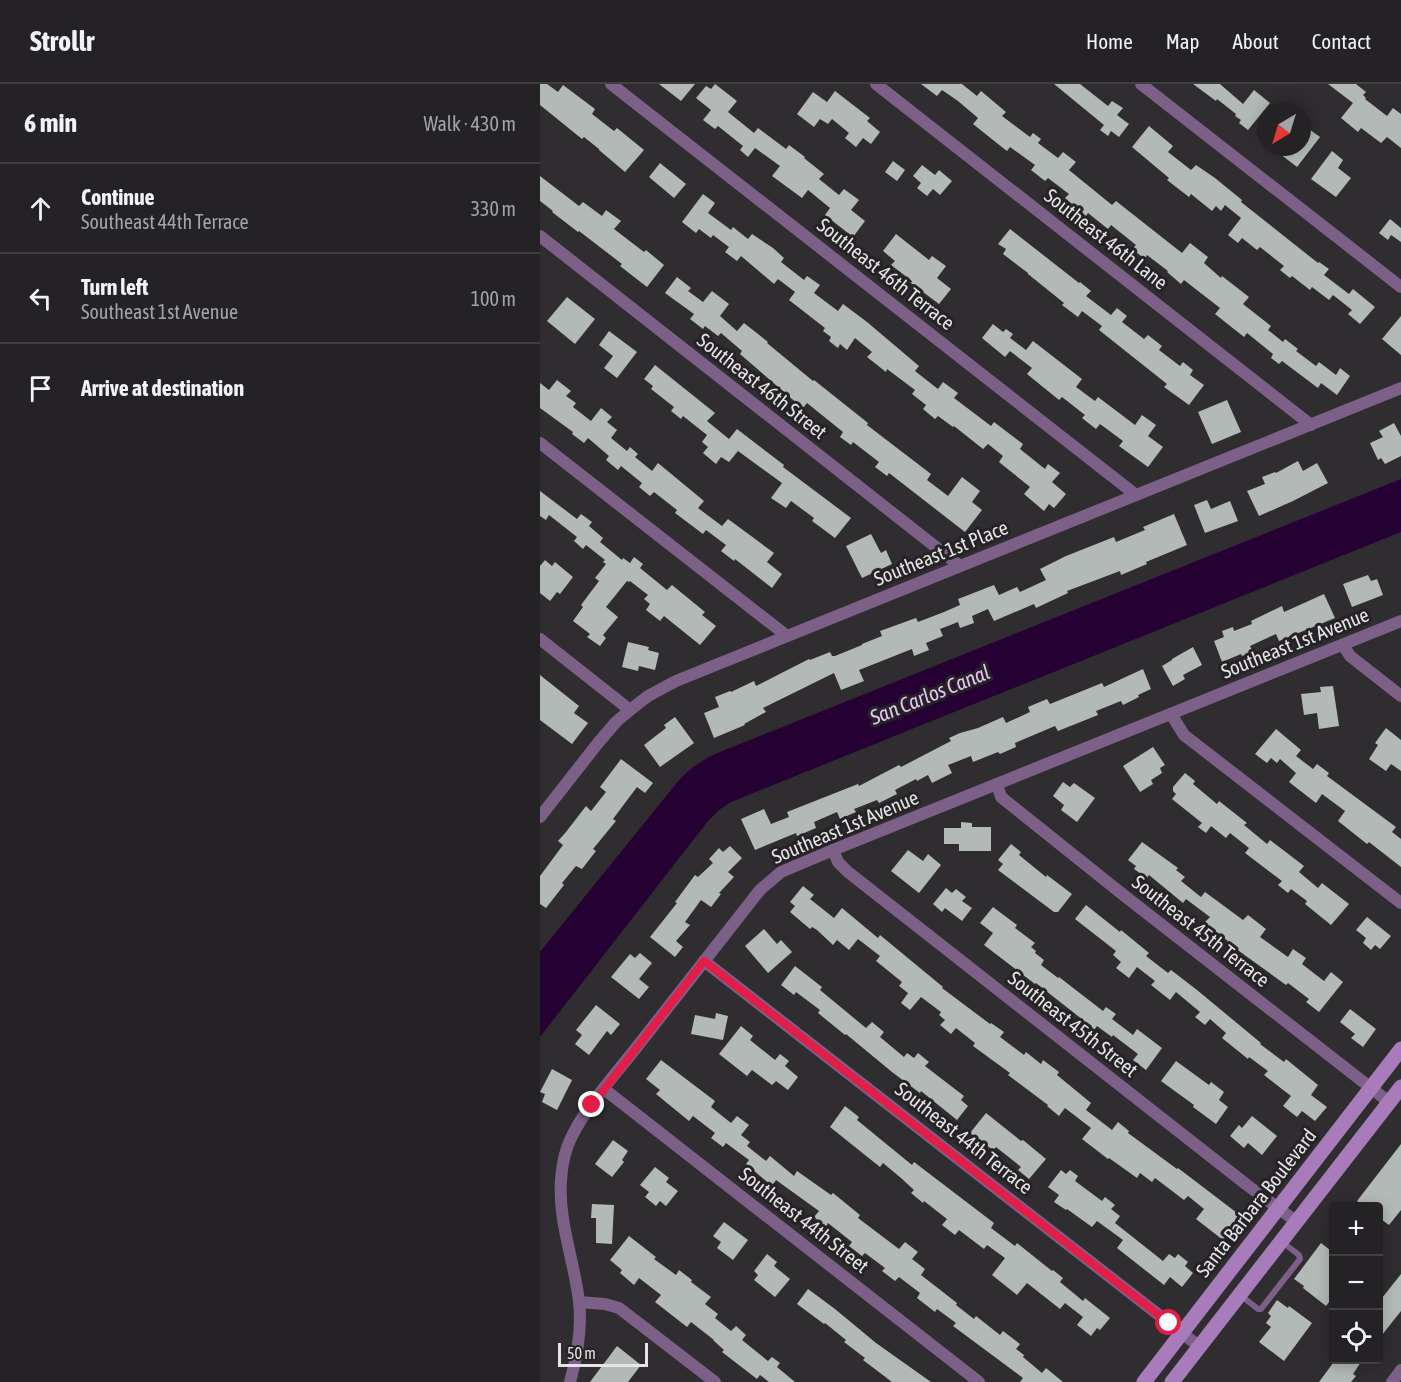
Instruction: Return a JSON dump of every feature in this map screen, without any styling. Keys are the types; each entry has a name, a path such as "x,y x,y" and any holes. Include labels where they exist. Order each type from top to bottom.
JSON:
{"main road":[{"name":"Santa Barbara Boulevard","path":"1144,1382 1401,1049"},
{"path":"1172,1382 1401,1087"}],"street":[{"name":"Southeast 46th Terrace","path":"611,84 1136,495"},
{"name":"Southeast 46th Lane","path":"876,84 1311,424"},
{"path":"1141,84 1401,287"},
{"name":"Southeast 46th Street","path":"540,236 960,566"},
{"name":"Southeast 1st Place","path":"540,817 616,722 648,696 676,681 1401,388"},
{"path":"540,443 787,636"},
{"name":"Southeast 1st Avenue","path":"570,1382 577,1353 580,1326 579,1302 562,1219 561,1179 571,1138 604,1089 760,890 781,872 833,850 1401,621"},
{"path":"540,639 630,710"},
{"path":"1343,645 1350,656 1401,696"},
{"path":"1171,714 1184,735 1401,903"},
{"name":"Southeast 45th Terrace","path":"997,784 1001,797 1389,1102"},
{"name":"Southeast 45th Street","path":"833,850 838,862 848,872 1297,1221"},
{"name":"Southeast 44th Terrace","path":"704,961 1200,1347"},
{"name":"Southeast 44th Street","path":"604,1089 979,1382"},
{"path":"579,1302 605,1304 619,1308 715,1382"},
{"path":"1392,1382 1401,1370"}],"lane":[{"path":"1240,1295 1261,1309 1300,1258 1281,1241"}],"water":[{"name":"San Carlos Canal","path":"1401,479 1401,532 731,802 708,821 540,1037 540,952 675,785 698,764 715,754"}],"building":[{"path":"540,84 547,84 558,92 563,85 595,109 592,114 614,131 617,128 644,150 625,172 584,137 582,139 540,105"},
{"path":"659,84 695,84 681,101"},
{"path":"715,84 737,101 728,112 754,133 758,128 786,149 789,145 824,174 819,179 839,195 844,189 859,200 851,210 865,221 853,237 825,215 830,208 808,190 802,198 772,176 780,166 755,148 748,157 740,150 743,146 718,126 715,129 703,120 711,110 696,98 706,86 711,89"},
{"path":"921,84 962,84 977,96 981,91 1006,112 1002,116 1030,137 1033,133 1041,139 1038,143 1058,158 1063,152 1076,162 1069,170 1112,205 1116,201 1182,253 1190,243 1208,257 1204,263 1249,297 1243,304 1271,326 1268,330 1283,342 1285,339 1298,349 1296,351 1316,366 1319,362 1336,375 1340,368 1350,376 1337,395 1321,383 1318,388 1282,361 1279,364 1271,358 1273,354 1247,333 1244,337 1215,314 1220,308 1184,280 1181,284 1147,255 1145,259 1132,249 1136,245 1111,225 1108,229 1088,213 1086,216 1065,198 1069,194 1048,178 1045,181 1031,170 1035,165 1010,147 1007,151 973,124 978,118 958,101 942,90 937,96"},
{"path":"1054,84 1080,84 1108,106 1112,101 1123,108 1117,115 1129,124 1119,137 1111,131 1108,136 1100,130 1104,125"},
{"path":"1193,84 1220,84 1243,104 1254,90 1269,102 1257,102 1257,119 1248,130 1239,123 1241,120 1235,116 1236,114 1217,99 1216,101"},
{"path":"1328,84 1356,84 1366,92 1363,95 1365,99 1387,116 1393,108 1401,114 1401,148 1387,137 1381,143 1361,128 1358,132 1341,118 1353,103"},
{"path":"835,91 870,118 867,121 880,132 871,144 863,138 856,147 845,138 849,133 832,119 828,124 820,119 814,127 797,114 813,92 827,102"},
{"path":"1149,126 1173,146 1168,152 1191,170 1196,165 1215,178 1242,200 1241,202 1318,263 1329,269 1324,275 1349,294 1353,289 1375,307 1360,324 1348,314 1352,310 1333,295 1329,300 1312,287 1310,290 1280,270 1284,266 1260,247 1257,250 1242,238 1238,243 1228,235 1241,218 1225,205 1221,211 1216,206 1212,211 1191,194 1189,197 1132,147"},
{"path":"1311,130 1320,137 1311,149"},
{"path":"1332,151 1343,160 1338,168 1351,178 1336,197 1311,179"},
{"path":"1283,156 1305,156 1297,167"},
{"path":"893,161 905,170 897,181 885,172"},
{"path":"660,163 686,184 674,198 649,177"},
{"path":"922,165 935,175 939,170 952,181 940,195 933,189 927,196 917,188 921,183 913,176"},
{"path":"540,176 579,206 583,202 602,216 606,210 621,221 614,229 664,265 647,287 620,266 622,264 540,201"},
{"path":"703,194 715,203 708,213 731,230 733,227 748,239 752,234 773,248 784,258 781,262 804,280 807,276 820,285 814,293 838,311 843,304 919,366 915,371 938,389 943,382 958,393 954,398 991,426 994,422 1023,444 1020,449 1045,469 1048,464 1060,473 1052,482 1066,494 1054,508 1049,504 1044,511 1024,494 1030,487 999,462 1003,456 988,444 983,449 954,426 938,416 935,419 923,409 926,405 912,394 915,390 867,357 872,352 855,338 847,350 840,344 838,348 829,341 831,337 823,331 825,328 789,300 795,292 778,279 774,284 741,256 737,261 725,252 729,247 713,235 711,238 699,229 696,233 682,222"},
{"path":"1390,219 1401,228 1401,242 1391,235 1388,240 1379,233"},
{"path":"1010,229 1091,291 1086,296 1111,315 1117,308 1127,316 1122,322 1144,339 1148,335 1162,346 1159,350 1180,366 1183,362 1193,370 1190,375 1204,385 1189,405 1164,387 1167,384 1099,330 1102,326 1082,311 1078,317 1003,254 1006,249 998,244"},
{"path":"896,234 929,260 932,256 946,266 937,278 951,289 939,304 891,265 895,261 883,251"},
{"path":"677,277 691,288 688,291 703,302 712,291 729,304 720,316 737,331 744,323 813,381 868,423 867,425 931,474 927,480 948,496 962,477 980,491 972,502 982,510 965,532 889,473 887,476 875,467 879,462 853,442 851,445 840,437 843,432 807,403 803,408 740,354 742,351 721,333 718,336 705,326 703,329 690,319 694,314 665,293"},
{"path":"567,297 595,319 575,344 547,321"},
{"path":"1401,316 1401,355 1382,339"},
{"path":"993,324 1003,332 1006,329 1013,334 1010,338 1026,350 1033,341 1082,379 1076,387 1095,401 1098,397 1135,425 1142,415 1156,425 1148,436 1163,447 1148,467 1119,446 1123,441 1100,424 1096,429 1082,418 1085,415 1062,397 1059,400 1027,374 1032,368 1010,351 1005,357 982,338"},
{"path":"609,331 637,352 617,378 604,368 613,356 599,345"},
{"path":"655,365 715,413 707,421 729,439 737,429 851,518 835,538 791,501 786,508 771,498 782,483 738,451 729,462 721,457 716,464 703,453 708,447 702,442 707,435 683,416 681,419 671,411 674,407 651,389 653,386 644,379"},
{"path":"557,380 571,391 566,396 576,403 573,407 591,421 601,408 612,417 607,422 617,430 611,438 627,451 630,447 638,454 635,457 652,471 658,463 704,501 698,508 722,526 728,519 774,553 767,562 782,574 772,588 721,551 726,545 706,530 703,534 675,513 677,510 654,492 650,496 639,487 642,483 621,466 618,470 606,460 609,456 588,438 584,443 540,408 540,383 549,390"},
{"path":"1227,400 1241,432 1212,444 1198,412"},
{"path":"1394,423 1401,436 1401,456 1385,464 1381,458 1378,460 1370,443 1383,437 1379,431"},
{"path":"1298,461 1303,471 1317,463 1328,483 1259,516 1247,491 1265,484 1262,477 1276,473"},
{"path":"540,491 577,519 581,514 592,522 589,526 603,538 600,542 622,560 623,558 630,563 634,557 643,564 640,568 667,590 672,585 705,612 702,615 716,626 700,645 664,616 660,621 646,610 650,604 644,599 648,595 630,581 627,581 606,607 618,617 603,635 606,638 600,646 587,637 590,634 573,621 583,607 581,605 599,581 595,578 606,564 603,562 605,560 586,545 583,549 574,541 577,537 549,515 546,520 540,516"},
{"path":"1207,500 1211,509 1230,501 1238,521 1205,533 1194,505"},
{"path":"1174,514 1187,545 1121,575 1120,571 1067,591 1068,593 1036,608 1034,604 994,621 988,609 972,616 974,623 960,628 958,622 940,629 943,636 926,643 929,650 914,656 912,649 859,670 864,681 841,690 834,673 763,708 766,712 745,725 714,738 704,713 719,707 715,697 754,681 756,686 809,659 830,652 832,656 835,656 882,636 880,631 916,618 918,622 944,612 960,605 958,599 994,585 999,595 1017,587 1020,592 1046,580 1040,569 1114,537 1116,542 1145,530 1143,527"},
{"path":"871,534 881,553 886,550 892,564 862,578 846,546"},
{"path":"545,560 552,566 555,562 573,577 560,594 557,592 550,601 540,593 540,566"},
{"path":"1368,575 1371,581 1377,579 1383,595 1352,607 1343,584"},
{"path":"1324,594 1335,618 1279,641 1276,634 1250,646 1253,652 1222,662 1214,641 1224,637 1222,631 1233,627 1234,631 1252,624 1251,621 1282,606 1284,612"},
{"path":"628,642 649,647 648,650 659,653 655,670 639,666 638,671 622,667"},
{"path":"1193,647 1202,665 1183,675 1185,679 1173,686 1162,666"},
{"path":"1143,669 1151,689 1123,705 1121,701 1096,711 1098,715 1058,731 1055,726 1015,743 1016,747 1000,754 998,752 973,762 971,756 948,765 952,773 932,783 928,775 917,781 916,779 895,790 897,794 879,803 877,800 854,809 856,812 840,819 837,812 814,822 816,828 797,836 796,833 755,850 741,819 764,809 771,824 789,817 787,812 858,784 859,786 899,765 901,767 951,741 949,738 960,733 1003,717 1006,723 1030,712 1028,707 1047,699 1050,704 1102,683 1104,687"},
{"path":"540,675 579,706 574,713 588,723 572,744 540,720"},
{"path":"1333,686 1339,726 1319,729 1317,713 1304,715 1301,694 1321,692 1320,687"},
{"path":"675,717 694,743 660,767 644,745 666,728 664,725"},
{"path":"1386,728 1401,740 1401,771 1391,764 1386,771 1369,759 1378,745 1375,743"},
{"path":"1276,729 1301,750 1296,756 1313,769 1317,764 1329,773 1327,776 1396,827 1392,832 1401,839 1401,867 1338,821 1345,811 1322,794 1316,803 1289,782 1296,773 1280,759 1277,763 1271,758 1267,763 1255,754"},
{"path":"1153,747 1165,765 1160,768 1162,773 1151,780 1153,784 1140,792 1123,766"},
{"path":"621,759 653,783 645,793 637,787 613,819 616,821 593,849 596,851 582,869 576,866 546,908 540,904 540,876 563,845 558,841 586,806 591,811 606,792 600,787"},
{"path":"1185,773 1195,781 1193,784 1217,804 1219,801 1247,823 1244,825 1267,844 1270,840 1304,866 1299,872 1318,888 1322,883 1349,904 1331,925 1305,904 1307,901 1291,889 1288,893 1278,885 1282,881 1245,853 1249,848 1230,833 1226,838 1211,826 1206,833 1198,827 1202,823 1172,799 1176,794 1173,787"},
{"path":"1063,782 1070,787 1074,783 1095,798 1077,822 1061,810 1064,805 1053,796"},
{"path":"961,822 972,823 972,827 991,827 991,851 959,851 959,844 944,844 944,828 961,828"},
{"path":"1142,842 1178,868 1176,870 1185,877 1181,881 1201,897 1205,892 1243,920 1248,915 1266,929 1260,937 1288,957 1293,949 1306,958 1302,964 1324,981 1331,972 1343,982 1319,1012 1306,1002 1309,999 1288,983 1286,985 1204,923 1210,917 1186,899 1183,903 1149,875 1147,878 1134,869 1136,866 1128,860"},
{"path":"1011,844 1021,852 1019,855 1072,894 1058,912 1054,912 998,870 1003,864 998,860"},
{"path":"730,846 742,858 728,872 734,877 719,893 721,894 711,907 701,900 685,922 690,925 676,941 683,947 675,957 650,937 677,903 675,902 695,875 698,877 713,863 709,859 719,848 723,852"},
{"path":"908,850 923,861 928,854 941,865 919,893 891,871"},
{"path":"803,886 814,895 810,899 834,918 842,908 878,938 880,935 942,988 1004,1032 1000,1037 1024,1055 1026,1052 1041,1064 1043,1060 1059,1072 1057,1075 1091,1103 1086,1110 1112,1130 1118,1122 1129,1131 1128,1133 1241,1216 1223,1240 1196,1219 1204,1209 1188,1196 1184,1200 1155,1178 1152,1182 1140,1173 1137,1178 1108,1159 1082,1139 1091,1128 1065,1108 1059,1116 1008,1075 1010,1073 973,1046 975,1043 956,1028 951,1034 940,1025 945,1020 939,1015 941,1012 921,997 910,1010 901,1003 908,993 899,986 902,982 876,961 880,956 858,939 849,950 837,940 833,945 817,930 812,927 810,929 790,912 795,906 790,902"},
{"path":"946,888 952,893 956,889 966,897 962,901 972,908 962,921 945,908 942,912 933,904"},
{"path":"1086,905 1149,953 1146,956 1168,973 1171,970 1260,1044 1284,1062 1286,1059 1318,1085 1311,1095 1327,1107 1315,1121 1302,1111 1297,1117 1283,1106 1291,1096 1264,1075 1268,1071 1249,1057 1248,1059 1222,1038 1226,1033 1210,1019 1205,1025 1195,1017 1200,1012 1176,992 1170,1000 1151,985 1155,981 1137,967 1129,978 1116,968 1121,962 1113,955 1116,951 1075,919"},
{"path":"993,907 1017,925 1015,928 1035,943 1031,947 1044,960 1041,965 1103,1011 1106,1007 1116,1014 1112,1019 1133,1035 1137,1029 1162,1048 1146,1070 1133,1060 1138,1054 1097,1026 1094,1030 984,945 993,933 980,923"},
{"path":"1367,917 1391,936 1380,949 1375,945 1371,950 1363,943 1366,938 1356,930"},
{"path":"764,929 777,944 781,940 792,952 768,973 745,946"},
{"path":"640,953 652,963 639,979 649,987 639,999 611,977 630,954 635,958"},
{"path":"795,966 822,987 820,990 866,1028 872,1022 884,1032 880,1037 904,1057 907,1053 914,1058 918,1053 929,1062 925,1066 964,1096 961,1100 968,1106 957,1120 845,1035 818,1013 820,1010 796,992 794,995 781,985"},
{"path":"596,1005 620,1024 611,1035 607,1031 589,1055 575,1044 582,1035 576,1030"},
{"path":"1350,1009 1376,1029 1363,1047 1351,1038 1355,1034 1340,1022"},
{"path":"716,1013 728,1016 723,1040 691,1034 695,1015 715,1019"},
{"path":"741,1026 753,1036 750,1040 775,1060 780,1054 789,1061 785,1066 798,1077 788,1090 776,1081 772,1085 752,1070 747,1076 719,1054"},
{"path":"661,1060 715,1101 711,1107 731,1123 737,1116 749,1125 741,1135 750,1142 747,1146 766,1161 770,1156 794,1176 797,1171 831,1195 833,1193 860,1215 858,1218 899,1249 905,1242 918,1252 912,1259 925,1269 921,1275 974,1319 976,1316 1000,1335 1003,1331 1020,1344 1016,1349 1042,1373 1046,1368 1063,1382 1020,1382 1023,1378 953,1326 956,1323 937,1309 935,1312 917,1298 920,1293 899,1277 895,1281 882,1271 885,1268 865,1253 862,1256 849,1246 852,1242 828,1223 826,1227 814,1217 819,1211 776,1180 772,1186 746,1164 749,1160 726,1143 723,1147 711,1138 715,1133 693,1116 689,1121 656,1094 660,1090 646,1079"},
{"path":"1176,1061 1209,1085 1211,1082 1224,1092 1219,1100 1228,1107 1216,1124 1161,1081"},
{"path":"552,1069 572,1080 557,1110 542,1102 545,1094 540,1092"},
{"path":"845,1106 859,1117 857,1120 912,1165 914,1162 994,1223 991,1228 1015,1246 1017,1243 1053,1270 1063,1278 1060,1282 1083,1301 1085,1298 1110,1318 1100,1330 1097,1328 1091,1336 1077,1325 1083,1317 1065,1303 1060,1309 1027,1283 1017,1295 992,1275 1005,1258 987,1245 984,1249 959,1230 955,1235 942,1225 947,1219 911,1193 914,1190 901,1178 883,1163 880,1167 830,1127"},
{"path":"986,1113 1046,1159 1029,1179 1018,1170 1021,1167 996,1147 993,1150 970,1133"},
{"path":"1252,1116 1277,1136 1262,1155 1248,1143 1244,1148 1230,1136 1239,1125 1242,1128"},
{"path":"613,1140 628,1151 622,1160 624,1162 612,1177 595,1164"},
{"path":"1401,1144 1401,1210 1389,1225 1383,1221 1383,1202 1357,1201"},
{"path":"655,1167 669,1178 666,1182 678,1191 666,1206 660,1201 656,1206 645,1197 649,1192 640,1185"},
{"path":"1061,1170 1066,1174 1070,1170 1078,1176 1075,1181 1102,1201 1105,1197 1115,1205 1111,1209 1120,1216 1115,1223 1163,1261 1169,1254 1175,1258 1178,1254 1188,1262 1185,1266 1193,1273 1182,1287 1170,1277 1164,1285 1117,1248 1123,1240 1097,1221 1092,1227 1054,1202 1059,1195 1048,1187"},
{"path":"592,1204 614,1205 612,1244 596,1243 596,1218 591,1218"},
{"path":"724,1222 748,1240 733,1260 717,1248 721,1242 713,1236"},
{"path":"629,1236 676,1275 679,1270 692,1280 691,1282 711,1297 705,1304 718,1314 715,1318 731,1331 736,1326 746,1335 742,1340 768,1361 772,1357 780,1363 777,1367 795,1382 769,1382 760,1375 757,1379 722,1352 724,1350 714,1340 691,1322 687,1327 655,1302 661,1295 639,1278 634,1285 620,1273 622,1270 610,1260"},
{"path":"1321,1243 1329,1249 1329,1302 1326,1306 1294,1279"},
{"path":"767,1254 777,1262 774,1266 790,1279 775,1297 754,1280 758,1275 754,1271"},
{"path":"1401,1274 1401,1311 1383,1334 1383,1310 1383,1297"},
{"path":"808,1289 876,1343 931,1382 892,1382 863,1360 865,1358 844,1342 846,1340 797,1304"},
{"path":"1277,1300 1312,1323 1284,1361 1259,1342 1271,1327 1266,1323 1271,1316 1268,1313"},
{"path":"617,1346 641,1365 628,1382 590,1382"},
{"path":"1332,1364 1360,1364 1353,1374 1356,1376 1351,1382 1319,1382"}],"route":[{"path":"592,1105 704,961 1169,1323"}]}
